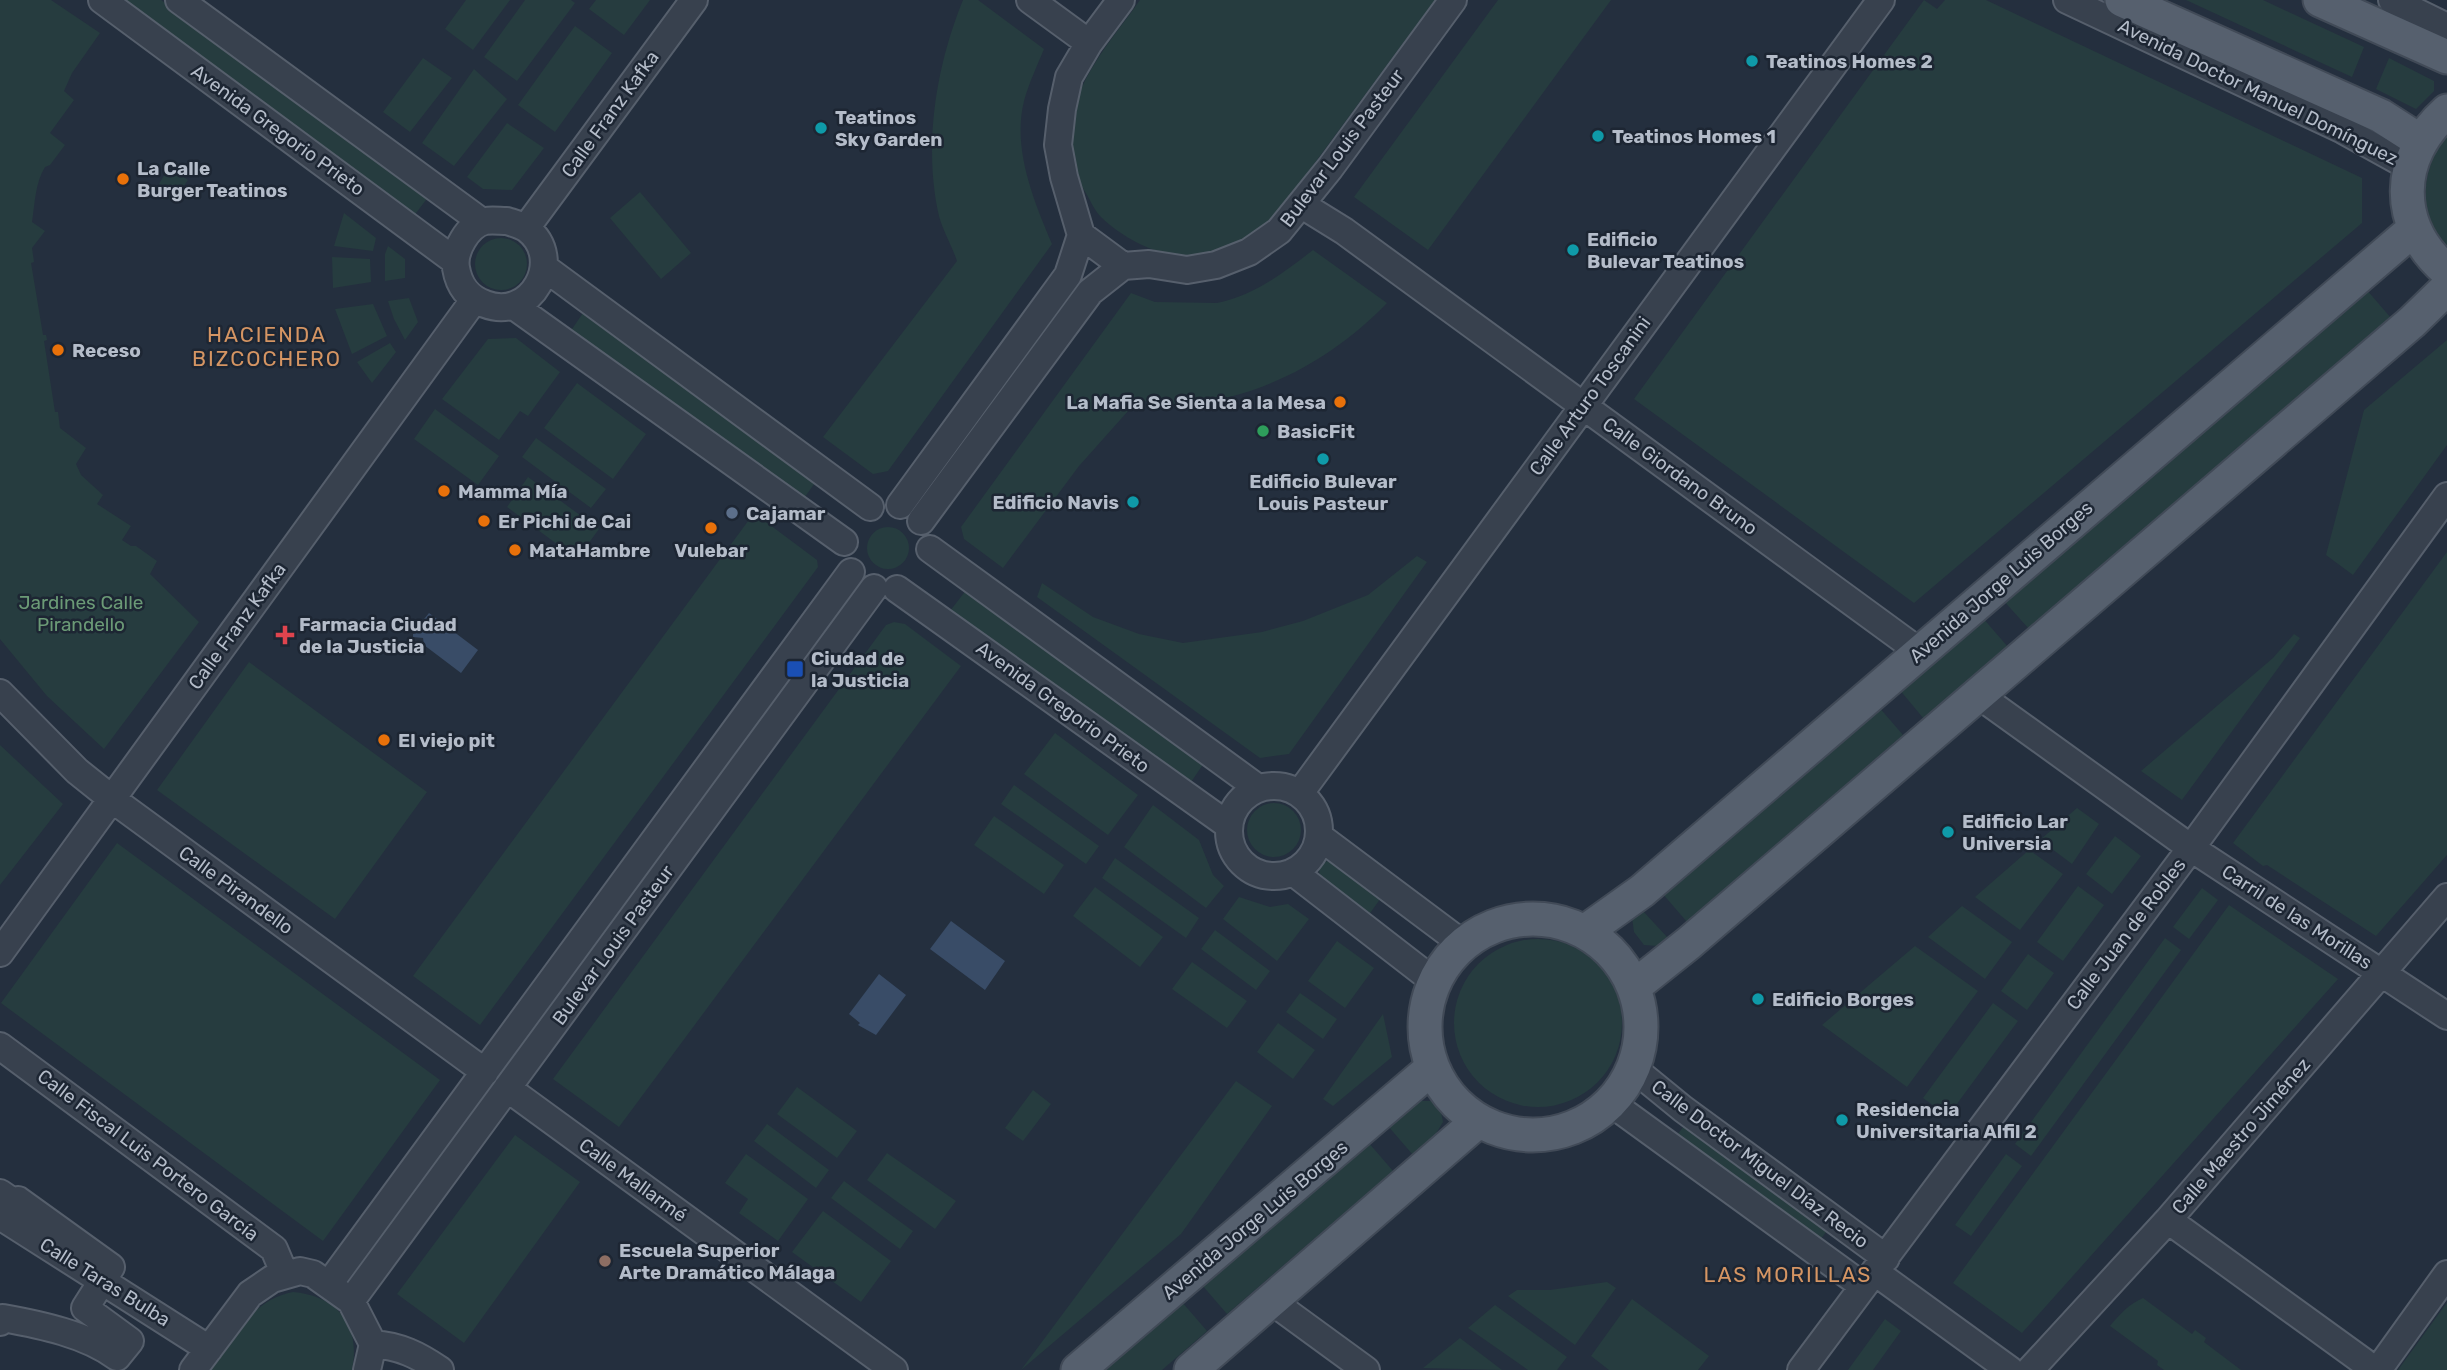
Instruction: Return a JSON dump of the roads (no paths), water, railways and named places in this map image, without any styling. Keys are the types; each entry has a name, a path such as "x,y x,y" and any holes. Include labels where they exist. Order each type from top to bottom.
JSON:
{"main road":[{"name":"Avenida Doctor Manuel Domínguez","path":"2122,0 2381,116 2415,154"},
{"path":"2320,0 2447,57"},
{"path":"2447,111 2432,125 2415,154 2407,197 2414,229 2431,257 2447,271"},
{"name":"Avenida Jorge Luis Borges","path":"1586,931 1642,891 2414,229"},
{"path":"1635,986 1689,943 2402,331 2447,288"},
{"path":"1523,918 1556,920 1586,931 1615,955 1635,986 1642,1014 1642,1042 1634,1069 1624,1087 1611,1103 1582,1125 1547,1135 1511,1134 1478,1121 1456,1104 1432,1068 1424,1032 1426,1008 1435,982 1446,962 1463,944 1491,927 1523,918"},
{"name":"Avenida Jorge Luis Borges","path":"1078,1370 1432,1068"},
{"path":"1191,1370 1478,1121"}],"street":[{"name":"Avenida Gregorio Prieto","path":"102,0 455,261"},
{"path":"179,0 482,222 507,221 526,228 541,249 545,268 538,285 528,297 514,306 494,307 474,300 463,289 457,276 455,261 464,239 482,222"},
{"name":"Calle Franz Kafka","path":"526,228 694,0"},
{"path":"1030,0 1090,44"},
{"path":"900,505 1068,275 1081,235 1064,177 1058,145 1062,109 1069,77 1122,0"},
{"name":"Bulevar Louis Pasteur","path":"1123,266 1149,264 1187,270 1216,265 1249,252 1279,231 1302,205 1453,0"},
{"name":"Calle Arturo Toscanini","path":"1300,793 1881,0"},
{"name":"Avenida Doctor Manuel Domínguez","path":"2067,0 2343,130 2415,154"},
{"path":"2392,0 2447,27"},
{"name":"Calle Giordano Bruno","path":"1302,205 1353,238 1920,652"},
{"path":"921,521 1090,292 1123,266 1081,235"},
{"path":"545,268 870,507"},
{"name":"Calle Franz Kafka","path":"0,953 474,300"},
{"path":"514,306 844,542"},
{"name":"Calle Juan de Robles","path":"1801,1370 2191,848 2447,496"},
{"path":"880,504 900,505 921,521 928,534 930,549 927,562 920,574 910,583 886,589 861,582 851,572 845,558 844,542 852,521 870,507 880,504"},
{"path":"930,549 1258,788"},
{"name":"Bulevar Louis Pasteur","path":"329,1284 851,572"},
{"name":"Avenida Gregorio Prieto","path":"886,589 1228,825"},
{"name":"Bulevar Louis Pasteur","path":"351,1301 507,1088 886,589"},
{"name":"Calle Pirandello","path":"0,693 69,763 112,799 485,1072"},
{"name":"Carril de las Morillas","path":"1976,694 2191,848 2447,1016"},
{"path":"1282,786 1300,793 1315,810 1320,837 1309,861 1286,876 1262,876 1243,866 1232,850 1228,825 1237,803 1258,788 1282,786"},
{"path":"1320,837 1463,944"},
{"path":"1293,872 1435,982"},
{"name":"Calle Maestro Jiménez","path":"2029,1370 2168,1220 2447,897"},
{"name":"Calle Fiscal Luis Portero García","path":"0,1046 274,1249 285,1275"},
{"name":"Calle Doctor Miguel Díaz Recio","path":"1634,1069 1874,1272"},
{"name":"Calle Mallarmé","path":"507,1088 894,1370"},
{"name":"Calle Doctor Miguel Díaz Recio","path":"1611,1103 1874,1272 2010,1370"},
{"path":"0,1192 16,1204 18,1200 111,1268 85,1308 130,1341 117,1357 106,1349 61,1332 3,1318 0,1322"},
{"name":"Calle Taras Bulba","path":"0,1216 209,1349"},
{"path":"2168,1220 2371,1366 2447,1274"},
{"path":"193,1370 250,1294 272,1279 300,1271 313,1274 351,1301 373,1344 367,1370"},
{"path":"1269,1300 1366,1370"},
{"path":"373,1344 391,1345 414,1353 440,1370"}],"water":[{"path":"429,613 478,650 461,673 424,645 423,638 413,637 413,634 421,631 420,624"},
{"path":"951,921 1005,961 985,990 930,949"},
{"path":"879,974 906,995 876,1035 858,1025 860,1023 849,1014"}],"place":[{"name":"Teatinos Homes 2","path":"1752,61"},
{"name":"Teatinos Sky Garden","path":"821,128"},
{"name":"Teatinos Homes 1","path":"1598,136"},
{"name":"La Calle Burger Teatinos","path":"123,179"},
{"name":"Edificio Bulevar Teatinos","path":"1573,250"},
{"name":"Receso","path":"58,350"},
{"name":"La Mafia Se Sienta a la Mesa","path":"1340,402"},
{"name":"BasicFit","path":"1263,431"},
{"name":"Edificio Bulevar Louis Pasteur","path":"1323,459"},
{"name":"Mamma Mía","path":"444,491"},
{"name":"Edificio Navis","path":"1133,502"},
{"name":"Cajamar","path":"732,513"},
{"name":"Er Pichi de Cai","path":"484,521"},
{"name":"Vulebar","path":"711,528"},
{"name":"MataHambre","path":"515,550"},
{"name":"Farmacia Ciudad de la Justicia","path":"285,635"},
{"name":"Ciudad de la Justicia","path":"795,669"},
{"name":"El viejo pit","path":"384,740"},
{"name":"Edificio Lar Universia","path":"1948,832"},
{"name":"Edificio Borges","path":"1758,999"},
{"name":"Residencia Universitaria Alfil 2","path":"1842,1120"},
{"name":"Escuela Superior Arte Dramático Málaga","path":"605,1261"}],"district":[{"name":"HACIENDA BIZCOCHERO","path":"267,346"},
{"name":"LAS MORILLAS","path":"1788,1274"}],"park label":[{"name":"Jardines Calle Pirandello","path":"81,613"}]}
